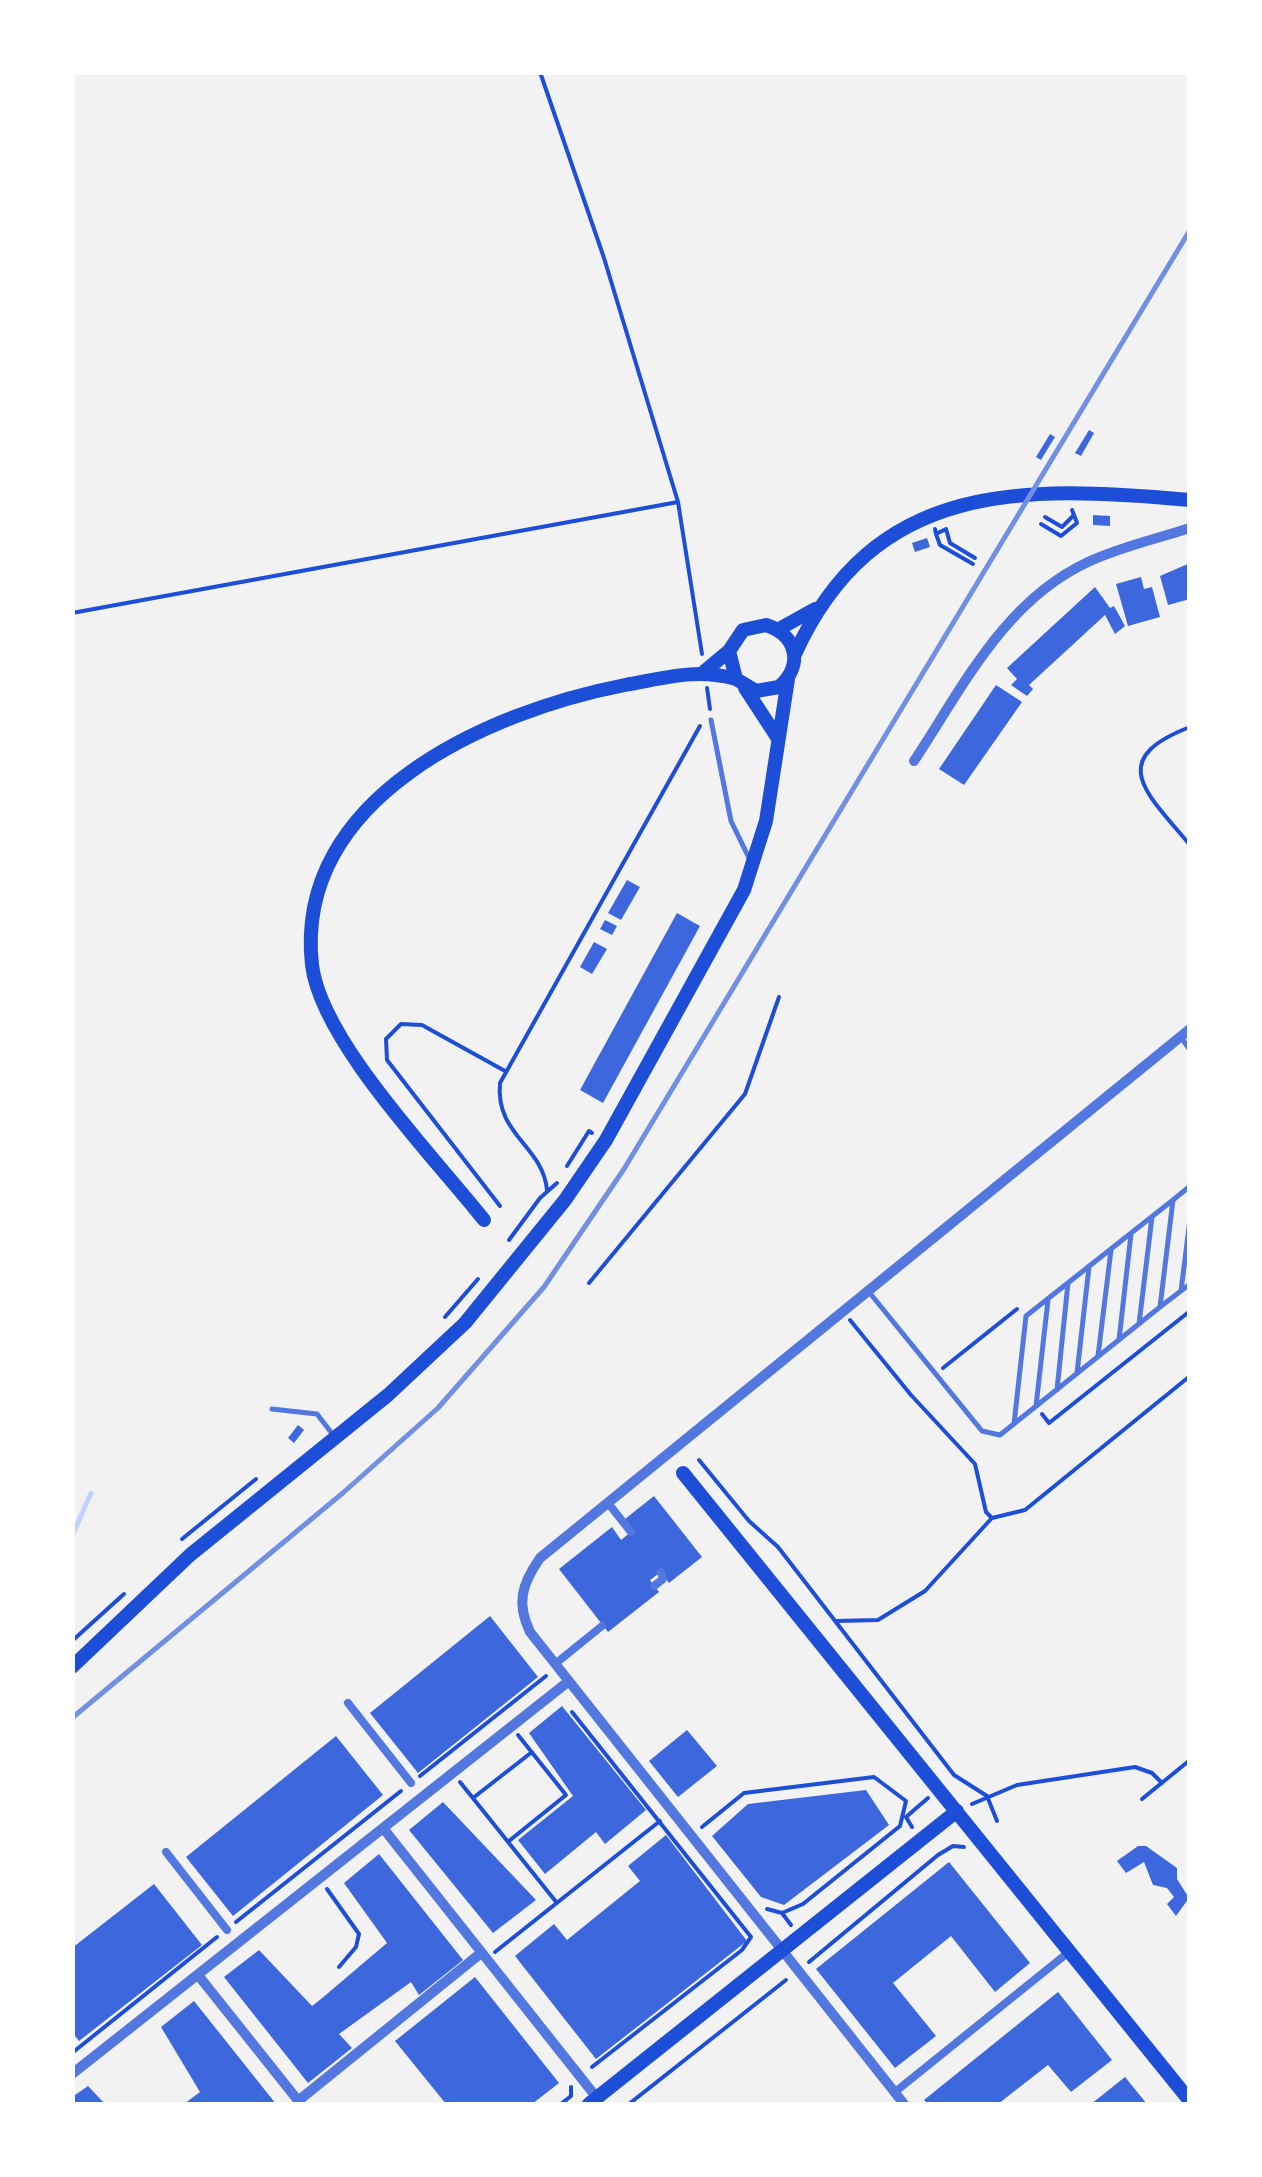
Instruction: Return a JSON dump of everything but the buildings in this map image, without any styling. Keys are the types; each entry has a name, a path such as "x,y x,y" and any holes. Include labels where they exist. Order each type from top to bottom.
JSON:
{"main road":[{"path":"72,1667 190,1555 336,1439 465,1323 525,1254 606,1140 728,928 754,866 795,654 816,608 861,556 901,528 931,515 988,500 1080,493 1190,500"},
{"path":"779,629 816,608"},
{"path":"484,1220 350,1051 324,1004 313,968 311,926 317,888 366,815 436,752 507,717 578,694 704,670 729,651 743,630 766,625 779,629 795,654"},
{"path":"729,651 740,683 777,737"},
{"path":"704,670 768,691 788,678"},
{"path":"683,1473 1190,2101"},
{"path":"593,2101 957,1811"}],"street":[{"path":"914,761 997,635 1040,591 1089,561 1190,528"},
{"path":"904,2104 530,1632 522,1614 521,1595 540,1558 1185,1033"},
{"path":"608,1504 631,1532"},
{"path":"654,1586 663,1579 660,1572"},
{"path":"556,1665 602,1626"},
{"path":"72,2074 568,1681"},
{"path":"348,1703 411,1783"},
{"path":"382,1828 593,2101"},
{"path":"166,1852 227,1930"},
{"path":"895,2092 1070,1950"},
{"path":"198,1975 297,2103 484,1956"}],"lane":[{"path":"711,720 730,821 754,866"},
{"path":"1185,1033 1190,1050"},
{"path":"1014,1424 1026,1316 1190,1186"},
{"path":"1160,1307 1173,1200"},
{"path":"1140,1324 1152,1216"},
{"path":"1181,1291 1190,1219"},
{"path":"1119,1340 1131,1232"},
{"path":"1098,1356 1111,1249"},
{"path":"1078,1373 1090,1266"},
{"path":"1057,1390 1068,1282"},
{"path":"868,1290 982,1432 1000,1435 1190,1284"},
{"path":"1036,1406 1048,1299"},
{"path":"272,1409 317,1414 336,1439"}],"path":[{"path":"540,72 604,258 678,502 711,720 696,730 506,1071 499,1098 502,1114 539,1164 547,1190 556,1185 589,1131"},
{"path":"1040,524 1060,536 1077,523 1071,508 1080,493"},
{"path":"72,613 678,502"},
{"path":"931,515 936,534 940,546 974,561 950,543 946,530 936,534"},
{"path":"1044,517 1062,527 1074,515"},
{"path":"1190,727 1156,740 1140,762 1138,774 1144,788 1190,845"},
{"path":"589,1283 745,1094 779,997"},
{"path":"500,1206 387,1060 386,1039 401,1024 422,1025 506,1071"},
{"path":"1049,1423 1190,1311"},
{"path":"699,1460 749,1522 778,1547 954,1776 987,1796 997,1821"},
{"path":"836,1621 878,1620 924,1591 992,1518"},
{"path":"72,2052 556,1665"},
{"path":"572,1712 585,1701"},
{"path":"565,1705 751,1938 742,1950 590,2069 585,2060"},
{"path":"508,1842 566,1796 518,1735 528,1727"},
{"path":"473,1798 532,1752"},
{"path":"1142,1800 1190,1760"},
{"path":"987,1796 1017,1785 1135,1767 1152,1772 1162,1783"},
{"path":"691,1836 744,1793 874,1777 897,1790 906,1801 906,1818 900,1826 802,1904 782,1913"},
{"path":"450,1790 460,1782 557,1903"},
{"path":"484,1956 498,1950 672,1812"},
{"path":"815,1957 938,1856 953,1846 964,1848"},
{"path":"316,1898 327,1888 359,1934 356,1946 339,1967"},
{"path":"490,1941 507,1962"},
{"path":"630,2104 797,1971"},
{"path":"561,2104 570,2096 572,2082"}],"waterway":[{"path":"72,1536 91,1493"}],"railway":[{"path":"72,1718 344,1492 438,1408 544,1287 624,1169 1190,230"}]}
